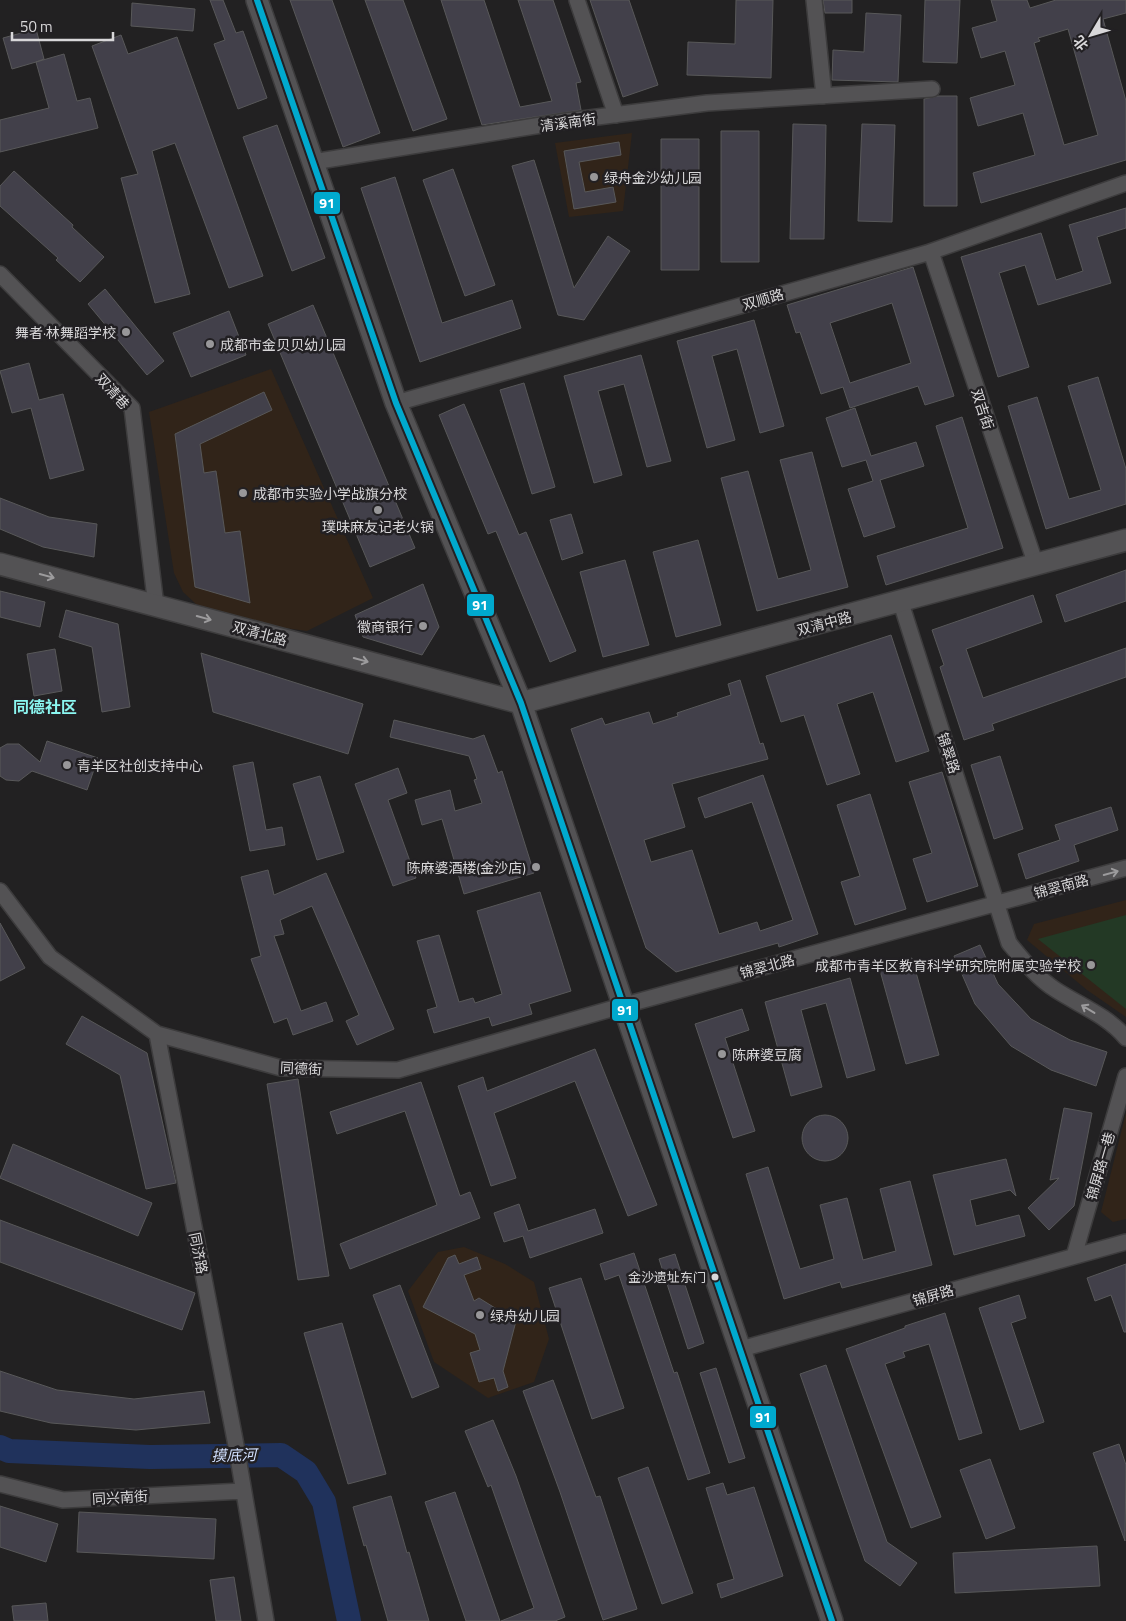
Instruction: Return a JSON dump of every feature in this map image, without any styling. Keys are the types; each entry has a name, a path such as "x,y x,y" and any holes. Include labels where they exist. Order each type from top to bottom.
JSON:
{"street":[{"path":"257,0 396,403 521,703 625,1004 832,1621"},
{"path":"577,0 616,115"},
{"path":"814,0 824,96"},
{"name":"清溪南街","path":"313,162 616,115 707,103 932,89"},
{"name":"双顺路","path":"396,403 931,252 1126,184"},
{"name":"双吉街","path":"931,252 1036,566"},
{"name":"双清巷","path":"0,274 132,408 156,606"},
{"name":"双清中路","path":"521,703 1036,566 1126,540"},
{"name":"双清北路","path":"0,564 521,703"},
{"name":"锦翠路","path":"901,602 996,904"},
{"name":"锦翠南路","path":"996,904 1126,868"},
{"name":"同德街","path":"0,891 50,957 157,1034 281,1068 398,1070 625,1004"},
{"path":"996,904 1010,943 1029,968 1054,989 1117,1027 1126,1038"},
{"name":"锦翠北路","path":"625,1004 996,904"},
{"name":"同济路","path":"157,1034 235,1440 243,1492"},
{"name":"锦屏路一巷","path":"1074,1256 1126,1076"},
{"name":"锦屏路","path":"741,1349 1126,1242"},
{"name":"同兴南街","path":"0,1484 63,1500 243,1492"},
{"path":"243,1492 266,1621"}],"shaded area":[{"name":"绿舟金沙幼儿园","path":"632,133 623,211 569,217 555,143"},
{"name":"成都市实验小学战旗分校","path":"271,369 373,598 307,631 248,623 196,604 183,592 174,573 149,412"},
{"name":"成都市青羊区教育科学研究院附属实验学校","path":"1126,900 1126,1017 1087,990 1027,940 1034,924"},
{"path":"1126,1113 1126,1219 1113,1222 1101,1212"},
{"name":"绿舟幼儿园","path":"464,1247 505,1264 534,1282 549,1339 534,1382 488,1398 434,1362 408,1291 438,1252"}],"green space":[{"name":"成都市青羊区教育科学研究院附属实验学校","path":"1126,915 1126,1009 1038,939"}],"building":[{"path":"210,0 223,0 236,33 243,31 267,98 238,109 214,44 225,40"},
{"path":"290,0 332,0 380,133 343,147"},
{"path":"365,0 403,0 447,119 413,131"},
{"path":"441,0 484,0 520,107 552,101 518,0 553,0 581,82 576,83 581,110 482,125"},
{"path":"590,0 629,0 658,85 623,97"},
{"path":"736,0 773,0 771,78 687,75 688,42 735,44"},
{"path":"823,0 852,0 852,13 825,13"},
{"path":"925,0 960,0 957,63 923,62"},
{"path":"991,0 1027,0 1030,8 1056,0 1126,0 1126,13 1103,19 1126,101 1126,160 981,203 973,173 1035,155 1023,113 978,126 970,98 1015,85 1005,51 981,58 972,28 997,21","holes":["1068,29 1098,135 1064,145 1034,43 1040,41 1038,38"]},
{"path":"132,3 195,9 193,31 131,26"},
{"path":"866,13 901,15 898,82 832,80 833,50 864,52"},
{"path":"36,29 44,59 12,69 3,38"},
{"path":"121,35 128,54 177,37 263,276 229,288 175,143 152,151 190,294 155,303 121,178 138,174 92,46"},
{"path":"64,54 77,101 90,98 98,128 0,152 0,120 49,108 36,62"},
{"path":"938,96 957,96 957,206 924,206 924,99"},
{"path":"793,124 826,125 824,239 790,239"},
{"path":"862,124 895,125 892,222 858,221"},
{"path":"277,125 325,258 292,271 243,137"},
{"path":"721,131 759,131 759,262 721,262"},
{"path":"661,139 699,139 699,270 661,270"},
{"path":"619,142 621,155 579,162 585,192 613,187 616,202 574,209 564,151"},
{"path":"534,160 574,288 608,236 630,251 584,320 558,315 512,166"},
{"path":"453,169 495,285 465,296 423,180"},
{"path":"14,171 73,225 72,227 104,257 80,282 56,260 58,258 0,206 0,186"},
{"path":"395,177 442,323 512,300 521,328 420,362 361,188"},
{"path":"1126,208 1126,228 1097,237 1111,283 1038,305 1025,265 999,273 1029,367 998,377 961,257 1041,233 1056,280 1083,271 1069,225"},
{"path":"913,267 954,396 925,405 918,386 850,408 843,387 821,394 800,332 796,333 787,305","holes":["892,303 911,363 850,383 830,323"]},
{"name":"舞者·林舞蹈学校","path":"105,289 164,361 147,375 88,304"},
{"path":"313,305 415,548 370,567 268,324"},
{"name":"成都市金贝贝幼儿园","path":"229,311 246,355 191,377 173,333"},
{"path":"754,320 784,426 760,433 737,349 712,356 735,440 707,448 677,341"},
{"path":"641,355 671,461 647,467 624,384 598,391 622,475 594,483 564,376"},
{"path":"29,363 39,400 63,394 84,470 50,479 31,408 12,413 0,371"},
{"path":"1098,377 1126,469 1126,504 1046,529 1008,406 1037,397 1069,499 1101,490 1068,386"},
{"path":"524,383 555,487 532,494 500,390"},
{"path":"264,392 272,410 200,444 204,473 216,471 225,533 240,531 250,603 195,587 175,434"},
{"path":"464,404 519,535 526,532 576,651 550,662 496,531 488,534 439,415"},
{"path":"855,408 871,456 916,442 924,466 880,480 895,527 864,537 848,489 873,481 866,460 842,467 826,418"},
{"path":"962,417 1003,548 886,585 877,556 968,528 936,426"},
{"path":"812,452 848,587 757,611 721,478 748,471 778,579 811,570 780,460"},
{"path":"0,498 49,517 97,524 94,557 43,547 0,529"},
{"path":"571,514 583,553 562,560 550,520"},
{"path":"698,540 721,625 676,637 653,552"},
{"path":"625,560 649,645 603,657 580,572"},
{"path":"1126,570 1126,601 1065,622 1056,595"},
{"path":"423,584 439,627 422,655 363,637 355,615"},
{"path":"0,591 45,602 40,627 0,617"},
{"path":"1033,595 1042,622 966,649 983,698 1126,648 1126,677 992,724 994,730 964,740 940,667 944,665 932,630"},
{"path":"66,610 118,624 130,707 102,712 92,647 59,637"},
{"path":"891,635 929,751 896,762 873,692 837,704 860,774 827,785 804,715 781,722 766,676"},
{"path":"55,649 62,691 34,696 27,654"},
{"path":"201,653 363,704 348,754 213,712"},
{"path":"740,680 760,744 763,743 768,759 672,784 685,827 644,840 651,862 692,850 719,934 757,922 760,931 793,920 752,802 705,818 698,798 763,775 818,934 779,947 778,943 676,972 646,948 571,729 602,718 605,725 649,712 653,724 678,716 677,713 731,695 728,684"},
{"path":"394,720 473,739 484,735 498,773 502,771 534,873 464,894 442,819 422,825 415,800 450,790 455,811 482,803 474,780 477,779 469,756 390,737"},
{"name":"青羊区社创支持中心","path":"47,741 98,758 87,790 32,771 19,781 6,780 0,776 0,748 7,744 19,744 40,762"},
{"path":"1000,756 1023,829 994,839 971,765"},
{"path":"253,762 266,830 282,827 285,845 250,851 233,766"},
{"path":"398,768 407,793 388,800 416,878 393,886 355,784"},
{"path":"942,772 978,886 927,902 913,859 932,853 909,782"},
{"path":"320,776 344,852 317,860 293,784"},
{"path":"870,794 906,909 855,925 841,882 860,876 837,805"},
{"path":"1111,807 1118,830 1074,845 1079,861 1026,879 1018,854 1060,840 1055,825"},
{"path":"268,870 274,895 326,873 394,1029 357,1045 346,1021 359,1015 312,906 280,920 284,934 274,936 301,1011 326,1002 333,1021 293,1035 287,1018 274,1023 251,959 261,956 241,877"},
{"path":"540,892 571,991 529,1004 532,1014 492,1026 489,1017 434,1033 427,1010 437,1007 417,941 439,935 459,1002 473,998 475,1003 502,994 477,911"},
{"path":"0,923 25,968 0,981"},
{"path":"980,945 998,984 1031,1019 1070,1040 1107,1052 1096,1086 1051,1070 1011,1046 975,1004 954,956"},
{"path":"912,958 939,1055 906,1064 879,967"},
{"path":"850,978 875,1070 847,1078 826,1003 801,1010 822,1087 791,1096 765,1002"},
{"path":"742,1009 749,1030 725,1038 755,1131 733,1138 695,1024"},
{"path":"82,1016 147,1053 176,1183 146,1189 120,1075 66,1044"},
{"path":"595,1049 657,1205 628,1216 575,1081 494,1113 516,1178 491,1186 458,1086 483,1077 487,1091"},
{"path":"298,1079 329,1276 298,1280 267,1084"},
{"path":"421,1082 460,1196 470,1192 480,1218 350,1269 340,1244 437,1205 405,1111 337,1134 330,1112"},
{"path":"1064,1108 1092,1113 1074,1206 1049,1230 1028,1208 1059,1178 1050,1180"},
{"path":"821,1115 829,1115 838,1119 844,1125 848,1138 844,1151 838,1157 829,1161 821,1161 812,1157 806,1151 802,1142 802,1134 806,1125 812,1119"},
{"path":"13,1144 152,1203 138,1236 0,1178"},
{"path":"1006,1159 1016,1196 1010,1190 970,1200 976,1226 1019,1215 1025,1236 954,1255 933,1175"},
{"path":"768,1167 800,1269 834,1259 820,1205 847,1198 863,1260 896,1251 880,1189 910,1181 932,1265 842,1288 840,1282 784,1299 746,1174"},
{"path":"519,1204 528,1231 595,1209 603,1233 530,1258 523,1236 504,1242 494,1213"},
{"path":"0,1220 195,1293 182,1330 0,1262"},
{"path":"634,1253 674,1373 677,1372 710,1473 688,1480 619,1275 605,1280 600,1264"},
{"path":"675,1254 704,1343 688,1349 659,1259"},
{"path":"455,1255 459,1264 477,1257 481,1269 464,1275 474,1301 479,1298 516,1321 503,1371 508,1387 498,1391 494,1378 479,1382 470,1353 480,1350 475,1334 423,1307 448,1258"},
{"path":"1126,1264 1126,1332 1124,1332 1111,1295 1095,1301 1087,1278"},
{"path":"581,1278 624,1408 592,1419 549,1288"},
{"path":"400,1285 439,1387 412,1398 373,1295"},
{"path":"1019,1295 1026,1318 1011,1323 1044,1422 1020,1430 979,1308"},
{"path":"945,1313 982,1433 959,1440 929,1344 903,1352 905,1357 885,1364 941,1517 911,1528 846,1349"},
{"path":"342,1323 386,1474 348,1484 304,1333"},
{"path":"826,1365 887,1542 917,1563 900,1586 865,1561 800,1374"},
{"path":"716,1368 745,1458 729,1463 700,1373"},
{"path":"0,1371 57,1390 134,1399 204,1391 210,1423 136,1430 51,1423 0,1411"},
{"path":"553,1380 596,1497 600,1496 637,1609 603,1620 560,1492 523,1391"},
{"path":"493,1420 516,1476 565,1617 555,1621 501,1621 534,1608 491,1485 488,1487 465,1431"},
{"path":"1119,1444 1126,1465 1125,1541 1093,1453"},
{"path":"990,1459 1015,1528 986,1539 960,1470"},
{"path":"648,1467 693,1593 662,1604 618,1478"},
{"path":"723,1483 727,1495 754,1487 783,1576 721,1598 717,1584 734,1579 706,1488"},
{"path":"455,1492 500,1621 466,1621 425,1502"},
{"path":"391,1496 429,1621 388,1621 366,1545 364,1546 353,1507"},
{"path":"0,1506 58,1524 46,1562 0,1547"},
{"path":"79,1512 216,1519 214,1559 77,1552"},
{"path":"1097,1546 1100,1586 955,1593 953,1553"},
{"path":"234,1577 241,1621 216,1621 210,1580"},
{"path":"46,1603 48,1621 14,1621 12,1606"}],"waterway":[{"name":"摸底河","path":"0,1447 9,1451 150,1457 281,1455 306,1472 324,1502 349,1621"}],"transit line":[{"name":"91","path":"257,0 396,403 521,703 832,1621"}],"place":[{"name":"绿舟金沙幼儿园","path":"594,177"},
{"name":"舞者·林舞蹈学校","path":"126,332"},
{"name":"成都市金贝贝幼儿园","path":"210,344"},
{"name":"成都市实验小学战旗分校","path":"243,493"},
{"name":"璞味麻友记老火锅","path":"378,510"},
{"name":"徽商银行","path":"423,626"},
{"name":"青羊区社创支持中心","path":"67,765"},
{"name":"陈麻婆酒楼(金沙店)","path":"536,867"},
{"name":"成都市青羊区教育科学研究院附属实验学校","path":"1091,965"},
{"name":"陈麻婆豆腐","path":"722,1054"},
{"name":"金沙遗址东门","path":"715,1277"},
{"name":"绿舟幼儿园","path":"480,1315"}],"district":[{"name":"同德社区","path":"45,707"}]}
